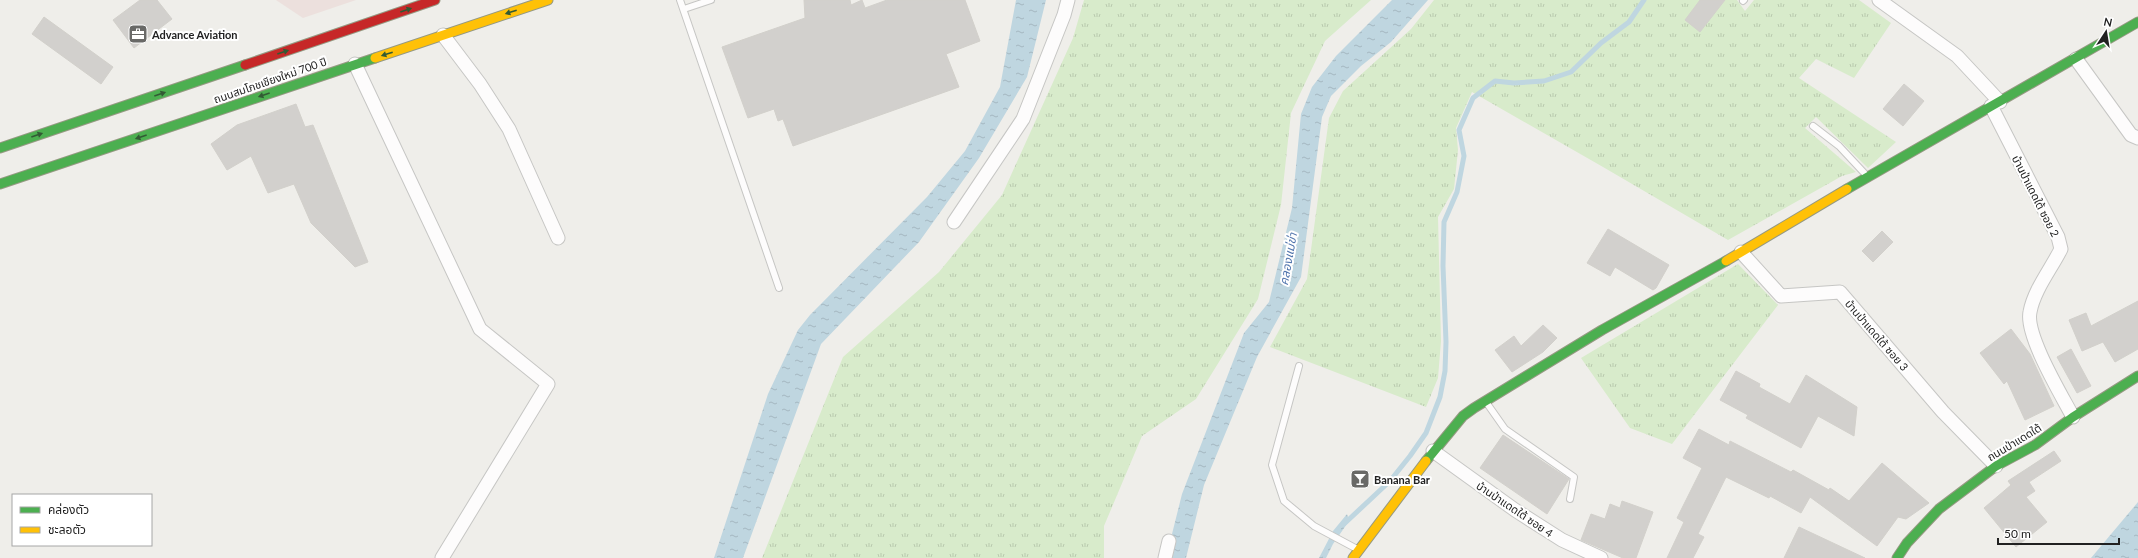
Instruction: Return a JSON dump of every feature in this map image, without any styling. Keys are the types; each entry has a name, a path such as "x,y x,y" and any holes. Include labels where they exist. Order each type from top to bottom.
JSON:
{"street":[{"name":"ถนนสมโภชเชียงใหม่ 700 ปี","path":"0,148 436,0"},
{"name":"ถนนสมโภชเชียงใหม่ 700 ปี","path":"0,184 548,0"},
{"path":"954,222 1023,119 1064,15 1068,0"},
{"name":"บ้านป่าแดดใต้ ซอย 2","path":"1879,0 1957,56 1995,104 2058,236 2061,249 2032,302 2029,314 2031,330 2048,370 2073,417"},
{"path":"1356,554 1433,451 1463,416 1485,401 1602,330 1742,252 1868,177 2076,59 2138,22"},
{"path":"443,35 480,84 509,129 558,238"},
{"path":"2076,59 2131,135 2138,138"},
{"path":"355,64 480,329 548,384 442,558"},
{"name":"บ้านป่าแดดใต้ ซอย 3","path":"1742,252 1781,296 1840,292 1944,412 1996,466"},
{"name":"ถนนป่าแดดใต้","path":"1897,558 1907,543 1939,509 1996,466 2035,445 2073,417 2138,376"},
{"name":"บ้านป่าแดดใต้ ซอย 4","path":"1433,451 1515,510 1562,540 1602,558"},
{"path":"1165,558 1169,541"}],"lane":[{"path":"680,0 780,288"},
{"path":"684,10 711,0"},
{"path":"1813,126 1839,146 1868,177"},
{"path":"1299,366 1272,466 1284,501 1314,526 1341,540 1356,554"},
{"path":"1485,401 1505,429 1574,477 1570,499"}],"shaded area":[{"path":"276,0 356,0 303,18"}],"green space":[{"path":"1084,0 1371,0 1325,41 1291,113 1281,205 1258,299 1196,399 1142,436 1104,526 1104,558 762,558 843,357 939,272 1002,195 1073,38"},
{"path":"1434,0 1737,0 1745,11 1754,0 1859,0 1891,23 1854,78 1816,59 1799,78 1896,142 1868,168 1816,117 1805,128 1856,172 1842,176 1728,240 1472,92 1456,128 1458,150 1454,189 1438,217 1441,341 1438,378 1426,407 1270,347 1307,279 1329,118 1343,91 1411,29"},
{"path":"1738,264 1778,305 1672,444 1630,428 1581,358"}],"water":[{"path":"1016,0 1046,0 1027,77 979,158 919,242 821,344 743,558 714,558 768,394 798,330 810,315 927,197 965,151 1000,87"},
{"name":"คลองแม่ข่า","path":"1392,0 1428,0 1391,42 1361,66 1331,96 1322,117 1301,277 1257,357 1204,485 1186,558 1166,558 1182,494 1244,333 1269,302 1292,208 1301,114 1312,87 1336,56"},
{"path":"2138,502 2138,558 2091,558"},
{"path":"1347,514 1349,521 1333,544 1326,558 1319,558 1333,531"}],"building":[{"name":"Advance Aviation","path":"140,0 157,0 172,19 134,48 113,20"},
{"path":"804,0 850,0 851,5 862,0 865,8 887,0 965,0 980,41 946,54 959,87 793,146 783,119 778,121 774,109 748,118 722,47 805,18"},
{"path":"1700,0 1725,0 1700,32 1685,20"},
{"path":"44,17 113,67 101,84 32,34"},
{"path":"1904,84 1924,101 1903,126 1883,109"},
{"path":"296,104 305,127 313,125 368,262 355,267 311,223 294,184 268,193 251,156 227,170 211,144 237,125"},
{"path":"1608,229 1669,265 1656,288 1653,290 1615,267 1610,276 1587,263"},
{"path":"1882,231 1893,242 1873,262 1862,251"},
{"path":"2138,301 2138,349 2115,362 2103,342 2082,351 2069,320 2086,313 2091,326"},
{"path":"1543,325 1557,338 1543,352 1512,372 1495,350 1514,336 1521,346"},
{"path":"2011,329 2030,354 2054,406 2025,420 2007,381 2004,384 1980,353"},
{"path":"2071,349 2091,386 2077,393 2057,357"},
{"path":"1736,371 1760,384 1759,387 1790,404 1806,375 1857,407 1854,436 1818,416 1801,448 1746,418 1748,415 1720,400"},
{"path":"1699,429 1729,445 1730,441 1791,472 1793,470 1829,490 1830,488 1849,501 1882,463 1929,503 1906,519 1898,517 1877,546 1810,497 1801,513 1770,496 1769,498 1726,477 1698,534 1704,537 1693,558 1667,558 1684,522 1677,518 1702,468 1683,458"},
{"path":"1503,435 1569,479 1547,514 1480,468"},
{"path":"2054,451 2061,461 2029,482 2035,491 2026,497 2047,522 2016,547 1984,508 2011,485 2008,481"},
{"path":"1622,501 1653,512 1636,558 1623,558 1581,540 1591,514 1605,519 1610,504 1620,508"},
{"path":"1799,527 1865,558 1784,558"}],"waterway":[{"path":"1344,524 1390,481 1410,456 1426,433 1440,397 1445,371 1446,342 1443,266 1444,222 1457,192 1464,156 1459,130 1473,98 1495,81 1514,83 1544,81 1571,72 1601,43 1629,22 1644,0"}],"traffic: fast":[{"path":"1847,189 2138,22"},
{"path":"0,184 375,58"},
{"path":"0,148 245,65"},
{"path":"1426,461 1463,416 1474,408 1602,330 1726,261"},
{"path":"1897,558 1907,543 1939,509 1996,466 2035,445 2073,417 2138,376"}],"traffic: slow":[{"path":"375,58 548,0"},
{"path":"1726,261 1847,189"},
{"path":"1353,558 1426,461"}],"traffic: jam":[{"path":"245,65 435,0"}],"place":[{"name":"Advance Aviation","path":"138,34"},
{"name":"Banana Bar","path":"1360,479"}]}
